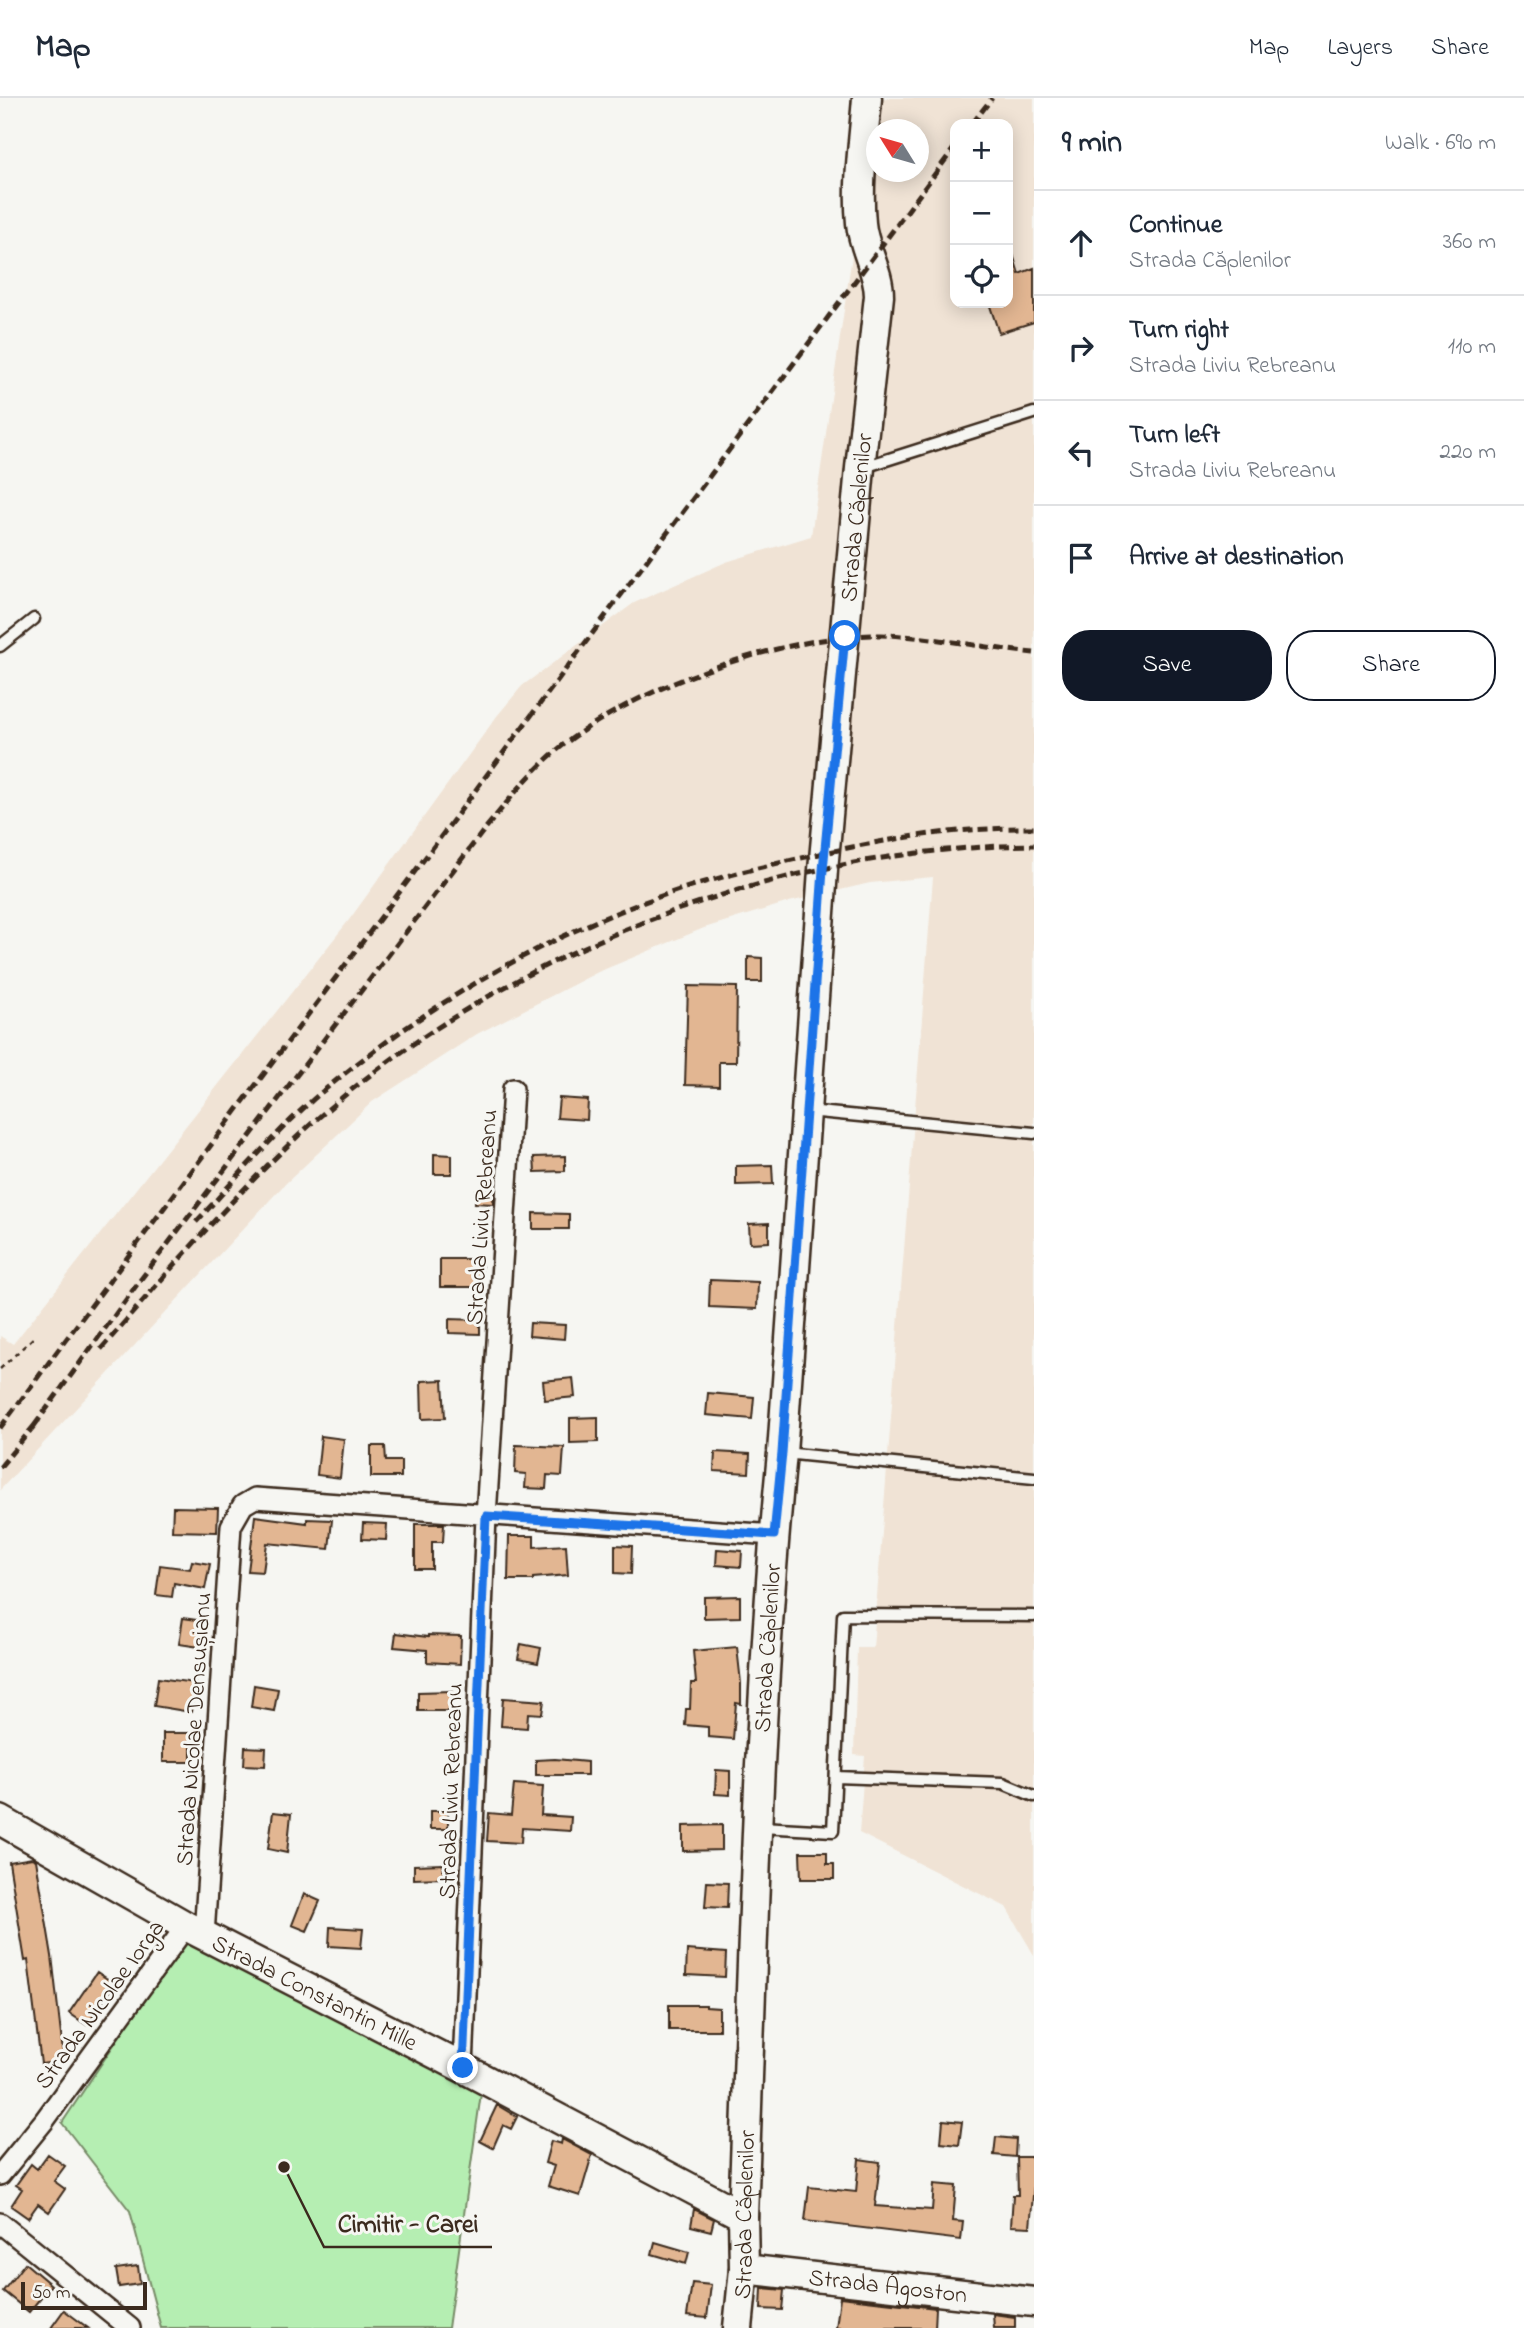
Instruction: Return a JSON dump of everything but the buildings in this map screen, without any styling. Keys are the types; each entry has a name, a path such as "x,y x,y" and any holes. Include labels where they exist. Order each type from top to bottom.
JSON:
{"street":[{"name":"Strada Căplenilor","path":"738,2328 744,2269 743,2216 758,1827 774,1535 823,870 860,468 879,296 879,282 861,225 859,199 867,98"},
{"name":"Strada Liviu Rebreanu","path":"463,2068 486,1516 513,1090"},
{"name":"Strada Nicolae Densușianu","path":"195,1931 231,1526 243,1506 255,1498 486,1516"},
{"path":"486,1516 774,1535"},
{"name":"Strada Constantin Mille","path":"0,1821 195,1931 463,2068 743,2216"},
{"name":"Strada Nicolae Iorga","path":"0,2175 195,1931"},
{"path":"0,2223 130,2328"},
{"name":"Strada Ágoston","path":"744,2269 1034,2302"}],"lane":[{"path":"860,468 1034,413"},
{"path":"0,646 34,619"},
{"path":"806,1111 1034,1133"},
{"path":"782,1453 1034,1478"},
{"path":"758,1827 833,1831 843,1615 1034,1616"},
{"path":"836,1777 1003,1783 1034,1797"}],"path":[{"path":"0,1369 33,1338"}],"shaded area":[{"path":"875,98 1034,98 1034,1955 1006,1907 859,1833 865,1756 854,1755 857,1648 873,1648 933,877 870,883 789,902 704,928 598,972 477,1034 372,1102 283,1186 0,1490 0,1336 13,1344 349,920 497,716 522,686 634,603 726,562 811,536 866,160 866,182 929,182 929,119 872,119"}],"green space":[{"path":"194,1924 483,2079 448,2328 161,2328 130,2211 62,2123"}],"railway":[{"path":"976,119 992,98"},
{"path":"0,1428 950,154"},
{"path":"34,1426 141,1279 484,830 539,766 579,733 659,689 705,671 798,644 842,637 881,635 1034,653"},
{"path":"196,1222 296,1115 370,1054 449,999 578,929 622,910 686,888 801,858 926,835 980,829 1034,828"},
{"path":"101,1349 220,1214 316,1119 424,1036 503,988 586,947 672,912 760,884 851,863 942,850 1034,845"},
{"path":"0,1467 39,1420"}],"place":[{"name":"Cimitir - Carei","path":"284,2167"}],"route":[{"path":"463,2068 486,1516 774,1535 823,870 845,636"}]}
